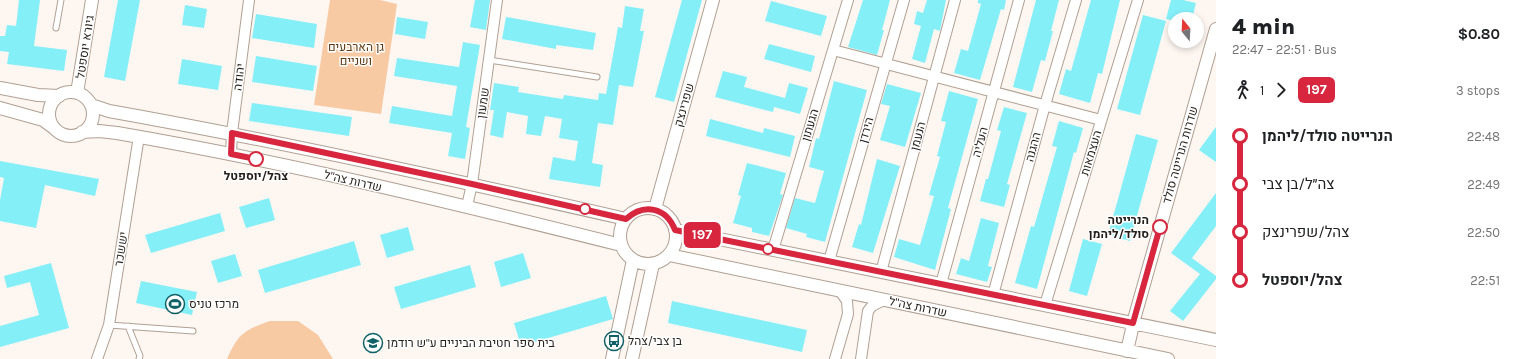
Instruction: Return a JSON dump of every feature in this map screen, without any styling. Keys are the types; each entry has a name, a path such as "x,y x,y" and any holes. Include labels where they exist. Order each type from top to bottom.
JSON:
{"street":[{"name":"גיורא יוספטל","path":"77,93 92,0"},
{"name":"יהודה","path":"231,154 232,133 249,0"},
{"name":"שמעון","path":"467,206 472,184 497,0"},
{"name":"שפרינצק","path":"655,209 713,0"},
{"name":"הגעתון","path":"773,250 848,0"},
{"name":"הירדן","path":"828,261 904,0"},
{"name":"הנעמן","path":"881,272 955,0"},
{"name":"העליה","path":"941,284 1019,0"},
{"name":"ההגנה","path":"993,295 1045,105 1076,0"},
{"name":"העצמאות","path":"1044,305 1138,0"},
{"name":"שדרות הנרייטה סולד","path":"1127,350 1133,323 1216,28"},
{"path":"833,50 1101,120"},
{"path":"0,88 38,95 58,96 70,92 77,93 83,96 91,105 92,118 90,124 82,132 73,136 66,135 43,120 0,108"},
{"path":"54,128 49,115 52,102 58,96"},
{"name":"שדרות צה\"ל","path":"91,105 109,111 232,133 472,184 626,219"},
{"name":"שדרות צה\"ל","path":"82,132 99,131 139,136 231,154 467,206 621,245"},
{"name":"יששכר","path":"97,359 109,325 139,136"},
{"path":"655,209 668,216 675,230 674,248 669,255 653,264 646,264 633,260 628,256 621,245 620,236 626,219 639,210 655,209"},
{"path":"675,230 1216,340"},
{"name":"שדרות צה\"ל","path":"669,255 1168,359"},
{"path":"612,359 633,260"},
{"path":"632,359 653,264"},
{"path":"835,359 848,314 847,301 840,291"},
{"path":"861,359 868,311 872,306 884,300"}],"lane":[{"path":"56,28 61,0"},
{"path":"489,60 597,78"},
{"path":"109,325 193,331"},
{"path":"128,326 140,356 139,359"}],"green space":[{"name":"גן הארבעים ושניים","path":"330,0 380,0 397,4 381,114 314,105"},
{"path":"270,321 298,321 318,335 333,359 227,359 235,344 243,334 254,327"}],"building":[{"path":"19,0 40,0 34,46 67,50 64,71 7,64 9,52 0,51 0,36 5,36 7,25 16,26"},
{"path":"118,0 140,0 125,81 104,77"},
{"path":"475,0 490,0 486,30 470,27"},
{"path":"682,0 702,0 674,102 655,97"},
{"path":"863,0 890,0 877,55 848,47"},
{"path":"927,0 946,0 940,31 934,29 925,63 912,59 921,26 914,24 917,11 923,13"},
{"path":"978,0 1006,0 1004,10 1001,9 980,80 954,73 961,49 968,51 981,4 978,3"},
{"path":"1036,0 1059,0 1045,61 1041,60 1032,92 1013,87"},
{"path":"1091,0 1120,0 1102,74 1098,73 1090,103 1059,94 1066,69 1071,71"},
{"path":"1171,0 1183,0 1196,3 1194,12 1168,12 1168,19 1166,19"},
{"path":"771,1 827,16 821,36 765,21"},
{"path":"185,5 207,9 204,28 182,25"},
{"path":"625,6 644,9 640,31 644,31 633,87 619,85 613,125 598,123 592,163 603,165 600,187 549,179 553,157 575,161 578,141 559,138 562,119 545,116 541,136 526,134 528,116 507,112 503,138 490,135 494,110 490,110 494,83 519,87 518,92 563,99 564,95 598,100 599,93 606,94 618,27 622,28"},
{"path":"256,14 317,24 314,48 252,38"},
{"path":"1143,15 1166,21 1140,115 1117,109"},
{"path":"397,17 428,22 425,39 395,34"},
{"path":"506,17 596,33 593,50 556,45 556,49 502,39"},
{"path":"463,42 480,45 466,127 470,128 465,159 448,156 452,133 389,123 392,106 452,116 457,86 394,76 397,58 459,67"},
{"path":"769,44 815,56 811,72 764,59"},
{"path":"256,56 317,66 313,91 252,82"},
{"path":"182,59 222,66 218,90 178,84"},
{"path":"723,71 747,77 744,87 785,98 789,83 808,88 800,114 774,107 773,112 715,97"},
{"path":"834,81 867,90 825,242 806,237 807,234 786,228 795,198 815,203 824,171 809,167 816,138 819,139"},
{"path":"887,84 921,93 905,147 880,140 890,106 881,104"},
{"path":"949,91 978,99 948,208 951,209 935,270 894,257 899,239 920,245 934,196 929,195 940,157 937,156 946,122 941,121"},
{"path":"252,103 352,117 349,136 249,121"},
{"path":"1004,107 1027,113 1007,184 1010,185 1004,207 980,201 986,179 988,179 1001,131 997,130"},
{"path":"710,119 763,133 764,128 795,136 790,157 706,136"},
{"path":"1059,121 1083,128 1076,153 1074,152 1037,289 1015,283 1031,226 1034,227 1057,147 1052,146"},
{"path":"1216,127 1216,162 1199,150"},
{"path":"1136,134 1158,140 1130,241 1108,235"},
{"path":"877,159 900,166 873,253 852,247 859,224 861,225"},
{"path":"0,161 99,179 95,196 45,185 36,228 0,221 0,200 4,178 0,177"},
{"path":"747,163 786,173 780,194 783,195 769,236 752,232 752,228 733,223 741,196 738,195"},
{"path":"1216,193 1216,226 1192,258 1216,276 1216,279 1183,321 1170,311 1200,274 1171,253"},
{"path":"269,198 275,220 246,228 239,207"},
{"path":"220,213 225,231 151,253 145,235"},
{"path":"981,218 999,223 988,266 992,267 987,282 956,274 961,258 969,261"},
{"path":"408,227 414,250 387,258 380,235"},
{"path":"1083,239 1102,244 1087,296 1069,291"},
{"path":"354,241 361,265 265,293 258,270"},
{"path":"523,253 531,278 501,287 494,262"},
{"path":"235,254 242,276 218,283 211,261"},
{"path":"51,263 69,328 0,347 0,326 39,315 30,282 7,288 4,276"},
{"path":"470,265 476,287 401,309 394,287"},
{"path":"141,281 197,292 192,315 136,303"},
{"path":"606,296 613,319 521,346 514,323"},
{"path":"672,301 807,330 802,352 668,323"}],"bus line":[{"name":"197","path":"256,159 231,154 232,133 472,184 626,219 639,210 647,208 655,209 668,216 673,223 675,230 1133,323 1160,227"}],"place":[{"name":"צהל/יוספטל","path":"256,159"},
{"name":"הנרייטה סולד/ליהמן","path":"1160,227"},
{"name":"מרכז טניס","path":"175,304"},
{"name":"בן צבי/צהל","path":"614,341"},
{"name":"בית ספר חטיבת הביניים ע\"ש רודמן","path":"373,343"}]}
